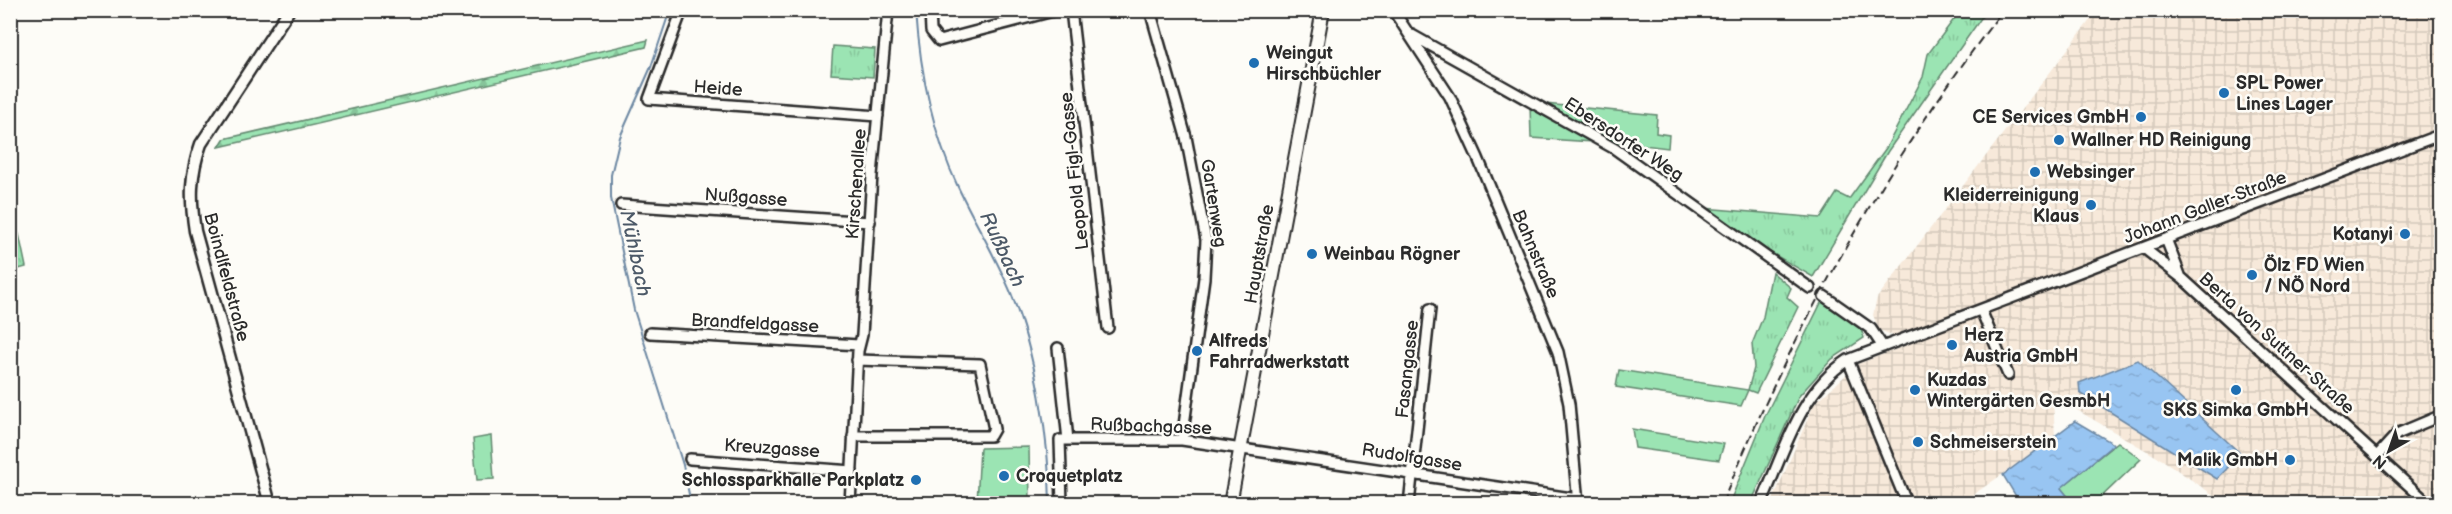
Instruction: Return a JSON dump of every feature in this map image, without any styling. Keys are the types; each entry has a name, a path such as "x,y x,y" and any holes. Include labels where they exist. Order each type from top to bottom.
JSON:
{"main road":[{"name":"Hauptstraße","path":"1230,504 1323,10"}],"street":[{"name":"Boindlfeldstraße","path":"270,504 235,366 197,239 191,191 195,162 201,144 289,10"},
{"name":"Heide","path":"681,10 649,99 878,116"},
{"path":"877,10 888,11"},
{"path":"930,10 931,31 939,41 1057,10"},
{"name":"Leopold Figl-Gasse","path":"1071,10 1108,328"},
{"name":"Gartenweg","path":"1150,10 1186,137 1206,240 1204,278 1182,440"},
{"name":"Kirschenallee","path":"850,504 857,360 862,335 888,11"},
{"name":"Bahnstraße","path":"1396,13 1450,97 1558,352 1569,404 1578,501"},
{"name":"Ebersdorfer Weg","path":"1410,34 1615,149 1810,288"},
{"name":"Johann Galler-Straße","path":"1761,504 1805,405 1826,377 1848,360 2145,249 2442,134"},
{"name":"Nußgasse","path":"621,205 870,222"},
{"name":"Berta von Suttner-Straße","path":"2166,240 2176,268 2183,279"},
{"name":"Berta von Suttner-Straße","path":"2145,249 2183,279 2429,504"},
{"path":"1824,296 1871,329 1883,347"},
{"name":"Fasangasse","path":"1409,504 1430,309"},
{"path":"1981,310 2008,375"},
{"name":"Brandfeldgasse","path":"650,333 859,345"},
{"path":"1058,348 1064,440 1062,504"},
{"path":"853,436 990,436 994,429 980,364 857,360"},
{"path":"1848,360 1907,504"},
{"path":"2377,456 2397,434 2442,415"},
{"name":"Rußbachgasse","path":"1064,440 1182,440 1241,448"},
{"name":"Rudolfgasse","path":"1241,448 1578,501"},
{"name":"Kreuzgasse","path":"690,459 852,471"}],"shaded area":[{"path":"2097,11 2441,11 2441,503 2225,503 2164,461 2053,396 2055,438 1961,503 1771,504 1814,404 1858,364 1912,343 1879,330 1873,315 1877,298"}],"green space":[{"path":"1960,11 1986,11 1888,151 1813,277 1753,242 1703,208 1821,218 1837,193 1849,199 1886,148 1923,77 1928,54"},
{"path":"648,40 646,47 219,147 224,139"},
{"path":"833,46 875,49 873,77 831,74"},
{"path":"1545,104 1657,115 1656,133 1669,135 1668,148 1610,141"},
{"path":"1530,105 1593,142 1531,138"},
{"path":"11,214 16,234 19,234 26,267 11,271"},
{"path":"1772,272 1791,288 1787,297 1798,307 1756,393 1748,390 1754,368 1752,344 1763,317"},
{"path":"1823,299 1861,329 1864,338 1832,359 1799,396 1751,503 1729,504 1765,416"},
{"path":"1619,370 1748,390 1741,406 1616,387"},
{"path":"1632,429 1724,444 1719,460 1635,448"},
{"path":"491,436 494,479 477,480 473,439"},
{"path":"2118,442 2141,459 2095,503 2073,503 2061,488"},
{"name":"Croquetplatz","path":"1029,447 1030,503 977,503 980,448"}],"water":[{"path":"2138,360 2241,454 2217,479 2080,393 2079,383"},
{"path":"2075,421 2114,444 2061,488 2073,503 2020,503 2003,475"}],"waterway":[{"name":"Mühlbach","path":"670,10 651,67 620,137 611,175 611,198 634,310 683,465 691,504"},
{"name":"Rußbach","path":"916,10 924,78 941,145 958,187 1011,293 1028,343 1044,424 1050,504"}],"railway":[{"path":"1722,504 1780,374 1846,247 1921,126 2003,10"}],"place":[{"name":"Weingut Hirschbüchler","path":"1254,63"},
{"name":"SPL Power Lines Lager","path":"2224,93"},
{"name":"CE Services GmbH","path":"2141,117"},
{"name":"Wallner HD Reinigung","path":"2059,140"},
{"name":"Websinger","path":"2035,172"},
{"name":"Kleiderreinigung Klaus","path":"2091,205"},
{"name":"Kotanyi","path":"2405,234"},
{"name":"Weinbau Rögner","path":"1312,254"},
{"name":"Ölz FD Wien / NÖ Nord","path":"2252,275"},
{"name":"Herz Austria GmbH","path":"1952,345"},
{"name":"Alfreds Fahrradwerkstatt","path":"1197,351"},
{"name":"Kuzdas Wintergärten GesmbH","path":"1915,390"},
{"name":"SKS Simka GmbH","path":"2236,390"},
{"name":"Schmeiserstein","path":"1918,442"},
{"name":"Malik GmbH","path":"2290,460"},
{"name":"Croquetplatz","path":"1004,476"},
{"name":"Schlossparkhalle Parkplatz","path":"916,480"}]}
